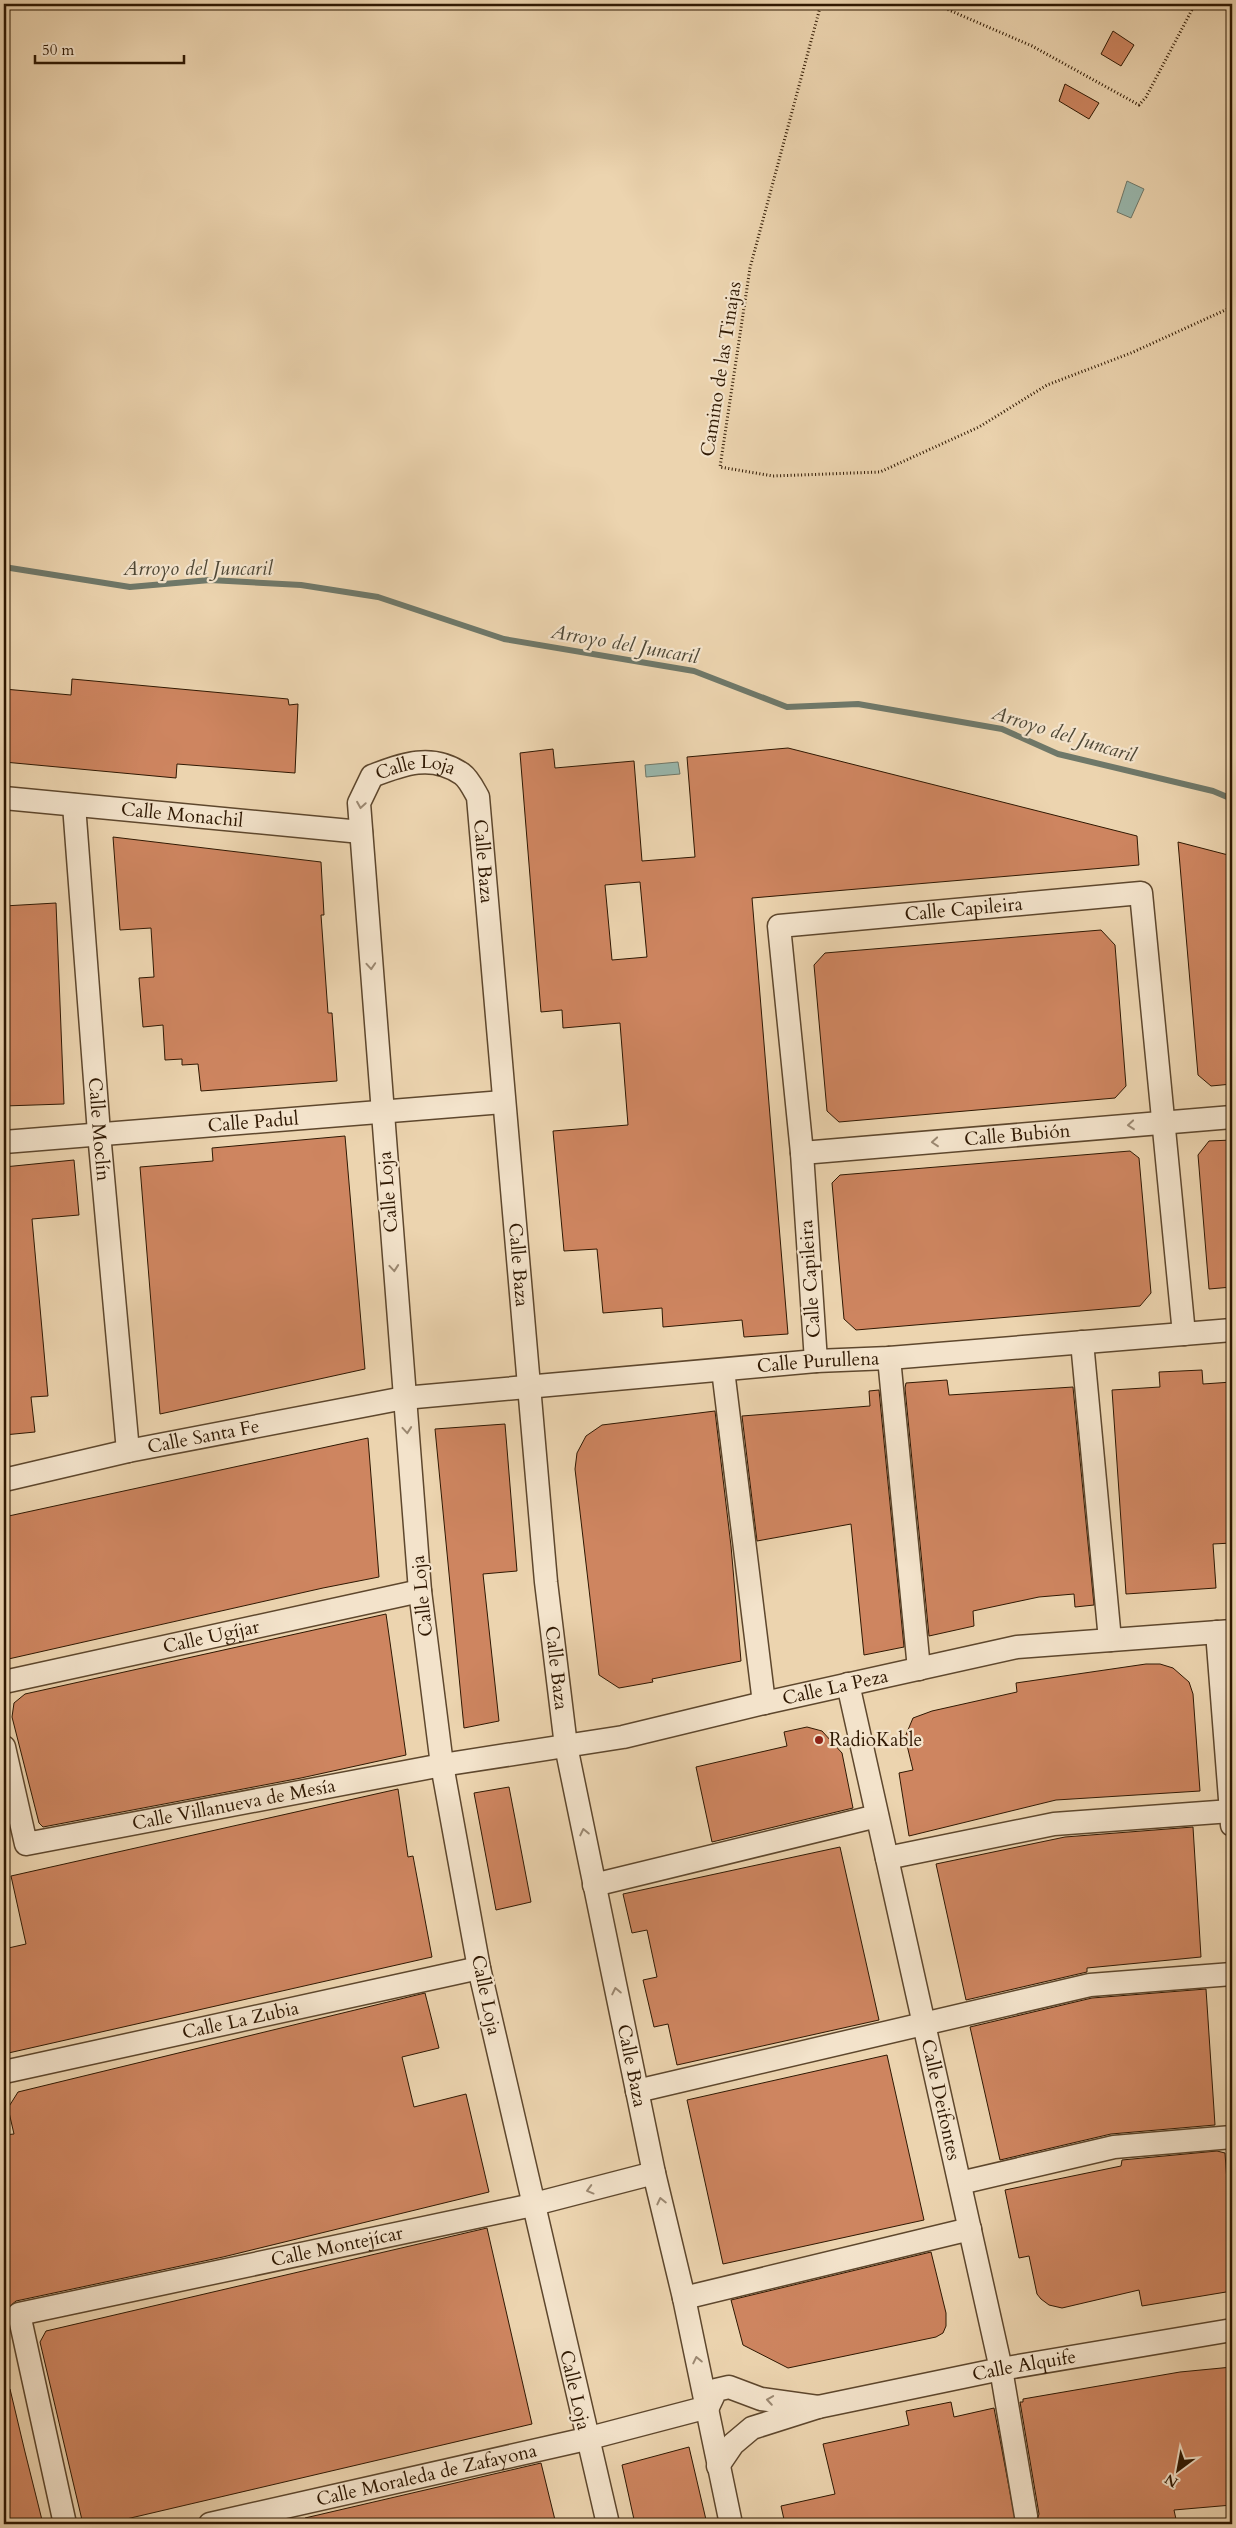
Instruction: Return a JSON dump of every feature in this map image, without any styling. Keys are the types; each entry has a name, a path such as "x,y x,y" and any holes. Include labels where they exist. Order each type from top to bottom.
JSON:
{"street":[{"name":"Calle Loja","path":"478,797 463,775 438,763 405,763 372,776 359,803 382,1113 420,1591 442,1765 479,1968 586,2439 608,2524"},
{"name":"Calle Baza","path":"478,797 546,1582 566,1746 654,2173 708,2407 718,2466 731,2524"},
{"name":"Calle Monachil","path":"4,798 361,832"},
{"name":"Calle Moclín","path":"74,805 98,1133 128,1451"},
{"name":"Calle Capileira","path":"816,1361 802,1153 779,926 1141,892 1184,1334"},
{"name":"Calle Padul","path":"4,1142 503,1102"},
{"name":"Calle Bubión","path":"802,1153 1232,1117"},
{"name":"Calle Purullena","path":"404,1398 816,1361 889,1358 1232,1330"},
{"path":"1082,1342 1110,1640"},
{"path":"889,1358 919,1669"},
{"path":"722,1370 764,1703"},
{"name":"Calle Santa Fe","path":"4,1480 128,1451 404,1398"},
{"name":"Calle Ugíjar","path":"4,1682 420,1591"},
{"path":"887,1858 1054,1824 1232,1818 1225,1631"},
{"name":"Calle La Peza","path":"442,1765 623,1737 764,1703 1017,1647 1225,1631"},
{"name":"Calle Deifontes","path":"848,1684 1002,2369 1026,2516"},
{"name":"Calle Villanueva de Mesía","path":"4,1747 26,1844 442,1765"},
{"path":"594,1885 877,1816"},
{"name":"Calle La Zubia","path":"4,2072 479,1968"},
{"path":"637,2091 1090,1985 1232,1974"},
{"path":"960,2183 1114,2147 1232,2137"},
{"name":"Calle Montejícar","path":"65,2524 19,2314 533,2205 654,2173"},
{"path":"684,2298 970,2229"},
{"name":"Calle Alquife","path":"718,2466 733,2444 752,2428 818,2408 1002,2369 1232,2330"},
{"name":"Calle Alquife","path":"708,2407 716,2390 728,2387 761,2399 818,2408"},
{"path":"586,2439 708,2407"},
{"name":"Calle Moraleda de Zafayona","path":"210,2524 586,2439"}],"path":[{"name":"Camino de las Tinajas","path":"822,4 750,268 720,468 773,476 880,472 979,427 1047,386 1131,353 1232,307"},
{"path":"935,4 1032,46 1114,89 1140,105 1196,4"}],"water":[{"path":"1127,181 1144,189 1131,218 1117,212"},
{"path":"678,762 680,774 646,777 645,765"}],"building":[{"path":"1113,31 1134,45 1121,66 1101,54"},
{"path":"1065,84 1099,103 1089,119 1059,101"},
{"path":"72,679 288,699 289,705 298,704 295,773 177,764 176,778 4,762 4,689 71,695"},
{"path":"788,748 1137,836 1139,865 752,898 788,1334 744,1337 742,1320 663,1327 662,1308 603,1313 597,1249 564,1251 553,1131 628,1125 620,1023 563,1028 562,1010 541,1012 520,753 553,749 555,768 634,761 642,861 695,857 687,757","holes":["640,882 647,957 612,960 605,885"]},
{"path":"113,837 321,862 324,915 321,915 328,1013 332,1013 337,1081 201,1091 198,1064 182,1065 182,1059 165,1060 163,1025 143,1027 139,978 154,977 151,928 120,930"},
{"path":"1178,842 1232,856 1232,1084 1211,1086 1198,1075"},
{"path":"56,903 64,1104 4,1106 4,906"},
{"path":"1101,930 1115,945 1126,1086 1115,1098 839,1122 827,1111 814,965 825,953"},
{"path":"345,1136 365,1369 160,1414 140,1167 213,1161 212,1148"},
{"path":"1232,1140 1232,1287 1209,1289 1198,1155 1209,1141"},
{"path":"1130,1151 1139,1158 1151,1293 1140,1306 856,1330 844,1319 832,1183 840,1175"},
{"path":"74,1160 79,1215 32,1219 48,1396 31,1397 35,1432 4,1435 4,1167"},
{"path":"1202,1370 1203,1384 1232,1382 1232,1543 1213,1544 1216,1588 1126,1594 1112,1390 1160,1387 1159,1372"},
{"path":"947,1380 949,1395 1073,1387 1094,1605 1075,1607 1074,1594 1039,1597 973,1611 974,1626 929,1636 905,1388 906,1383"},
{"path":"879,1390 904,1647 864,1655 851,1524 757,1541 742,1416 870,1406 869,1391"},
{"path":"715,1411 731,1546 741,1661 652,1679 653,1682 619,1688 599,1675 575,1469 577,1453 586,1436 602,1425"},
{"path":"505,1424 517,1571 483,1574 499,1721 464,1728 435,1429"},
{"path":"368,1438 379,1577 4,1660 4,1517"},
{"path":"386,1614 406,1755 301,1778 43,1827 39,1823 12,1717 14,1703 25,1694"},
{"path":"1146,1664 1160,1664 1173,1668 1189,1682 1193,1694 1200,1791 1056,1800 909,1836 899,1773 913,1770 905,1737 913,1718 932,1711 1017,1692 1016,1683"},
{"path":"807,1727 822,1731 842,1753 853,1808 712,1842 696,1767 787,1746 784,1732"},
{"path":"509,1787 531,1902 496,1910 474,1793"},
{"path":"398,1789 408,1857 413,1856 432,1957 4,2054 4,1949 26,1944 11,1876"},
{"path":"1193,1827 1201,1957 1087,1968 1087,1972 966,2000 936,1864 1065,1837"},
{"path":"840,1847 879,2020 677,2065 668,2024 654,2027 643,1980 657,1977 647,1930 632,1933 623,1894"},
{"path":"1206,1989 1215,2125 1111,2134 1000,2160 970,2027 1092,1998"},
{"path":"425,1993 439,2048 402,2057 414,2107 466,2094 489,2192 223,2257 16,2301 4,2311 4,2135 14,2134 8,2108 18,2092"},
{"path":"887,2055 924,2220 723,2264 687,2100"},
{"path":"1217,2151 1225,2153 1228,2196 1232,2196 1232,2286 1226,2292 1142,2306 1139,2290 1062,2308 1049,2305 1041,2299 1037,2294 1029,2256 1019,2258 1005,2190 1121,2166 1122,2160"},
{"path":"487,2228 532,2424 105,2524 88,2524 82,2520 40,2342 46,2331"},
{"path":"931,2252 946,2313 946,2326 943,2333 936,2337 788,2368 743,2345 731,2300"},
{"path":"1232,2367 1232,2505 1174,2510 1177,2524 1036,2524 1039,2514 1020,2402 1023,2402 1023,2399 1180,2372"},
{"path":"10,2389 43,2524 4,2524 4,2390"},
{"path":"951,2402 954,2417 994,2408 1016,2524 785,2524 781,2506 835,2494 823,2444 909,2425 906,2411"},
{"path":"689,2447 707,2524 635,2524 622,2465"},
{"path":"541,2463 556,2524 306,2524 305,2518"}],"waterway":[{"name":"Arroyo del Juncaril","path":"4,567 130,587 210,580 301,585 378,597 504,639 694,671 787,707 858,704 1002,729 1058,754 1213,791 1232,799"}],"place":[{"name":"RadioKable","path":"819,1740"}]}
